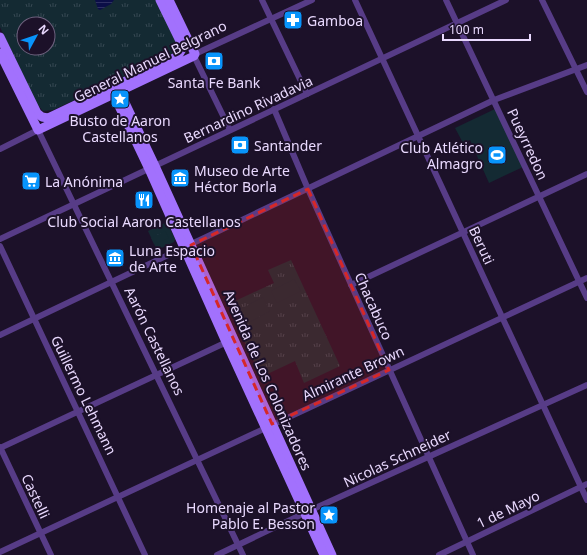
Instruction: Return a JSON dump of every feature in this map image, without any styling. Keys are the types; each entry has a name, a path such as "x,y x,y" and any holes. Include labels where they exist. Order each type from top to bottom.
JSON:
{"main road":[{"name":"General Manuel Belgrano","path":"38,130 115,90 180,53 181,43 160,0"},
{"path":"169,0 194,55"},
{"name":"Aarón Castellanos","path":"0,37 2,51 38,130"},
{"name":"Aarón Castellanos","path":"2,51 37,113"},
{"name":"General Manuel Belgrano","path":"37,113 42,117 48,118 194,55"},
{"name":"Avenida de Los Colonizadores","path":"115,90 152,167 308,511 332,555"},
{"name":"Avenida de Los Colonizadores","path":"308,511 324,555"}],"street":[{"path":"262,0 307,94"},
{"name":"General Manuel Belgrano","path":"194,55 312,0"},
{"name":"Beruti","path":"355,0 587,500"},
{"name":"Pueyrredon","path":"446,0 587,298"},
{"name":"Bernardino Rivadavia","path":"0,239 506,0"},
{"path":"542,0 587,92"},
{"path":"194,55 230,130"},
{"path":"0,335 188,247 494,100 587,65"},
{"name":"Chacabuco","path":"274,109 308,189 473,555"},
{"name":"General Manuel Belgrano","path":"0,149 38,130"},
{"name":"Aarón Castellanos","path":"38,130 243,555"},
{"path":"351,285 587,174"},
{"name":"Guillermo Lehmann","path":"0,246 120,496 146,555"},
{"name":"Almirante Brown","path":"0,552 587,278"},
{"path":"0,448 156,374 230,341"},
{"name":"Nicolas Schneider","path":"217,555 308,511 587,384"},
{"name":"Castelli","path":"0,448 51,555"},
{"name":"1 de Mayo","path":"439,555 587,484"}],"highlighted area":[{"path":"308,189 389,370 272,424 191,245"}],"green space":[{"path":"0,0 157,0 177,44 177,48 173,54 53,110 43,111 37,104 0,27"},
{"name":"Club Atlético Almagro","path":"495,109 523,167 489,183 470,140 463,143 455,128"},
{"path":"167,222 175,239 174,242 157,250 148,231"},
{"path":"165,231 169,238 154,244 151,238"},
{"path":"291,260 340,366 304,383 295,361 261,377 235,321 239,319 233,302 274,283 268,270"},
{"path":"294,279 301,291 277,303 271,291"},
{"path":"263,297 270,311 246,324 239,310"}],"shaded area":[{"path":"95,0 114,0 111,4 100,10 98,9"}],"place":[{"name":"Gamboa","path":"293,20"},
{"name":"Santa Fe Bank","path":"214,61"},
{"name":"Busto de Aaron Castellanos","path":"120,99"},
{"name":"Santander","path":"240,145"},
{"name":"Club Atlético Almagro","path":"497,155"},
{"name":"Museo de Arte Héctor Borla","path":"180,178"},
{"name":"La Anónima","path":"31,181"},
{"name":"Club Social Aaron Castellanos","path":"144,200"},
{"name":"Luna Espacio de Arte","path":"115,258"},
{"name":"Homenaje al Pastor Pablo E. Besson","path":"329,515"}]}
